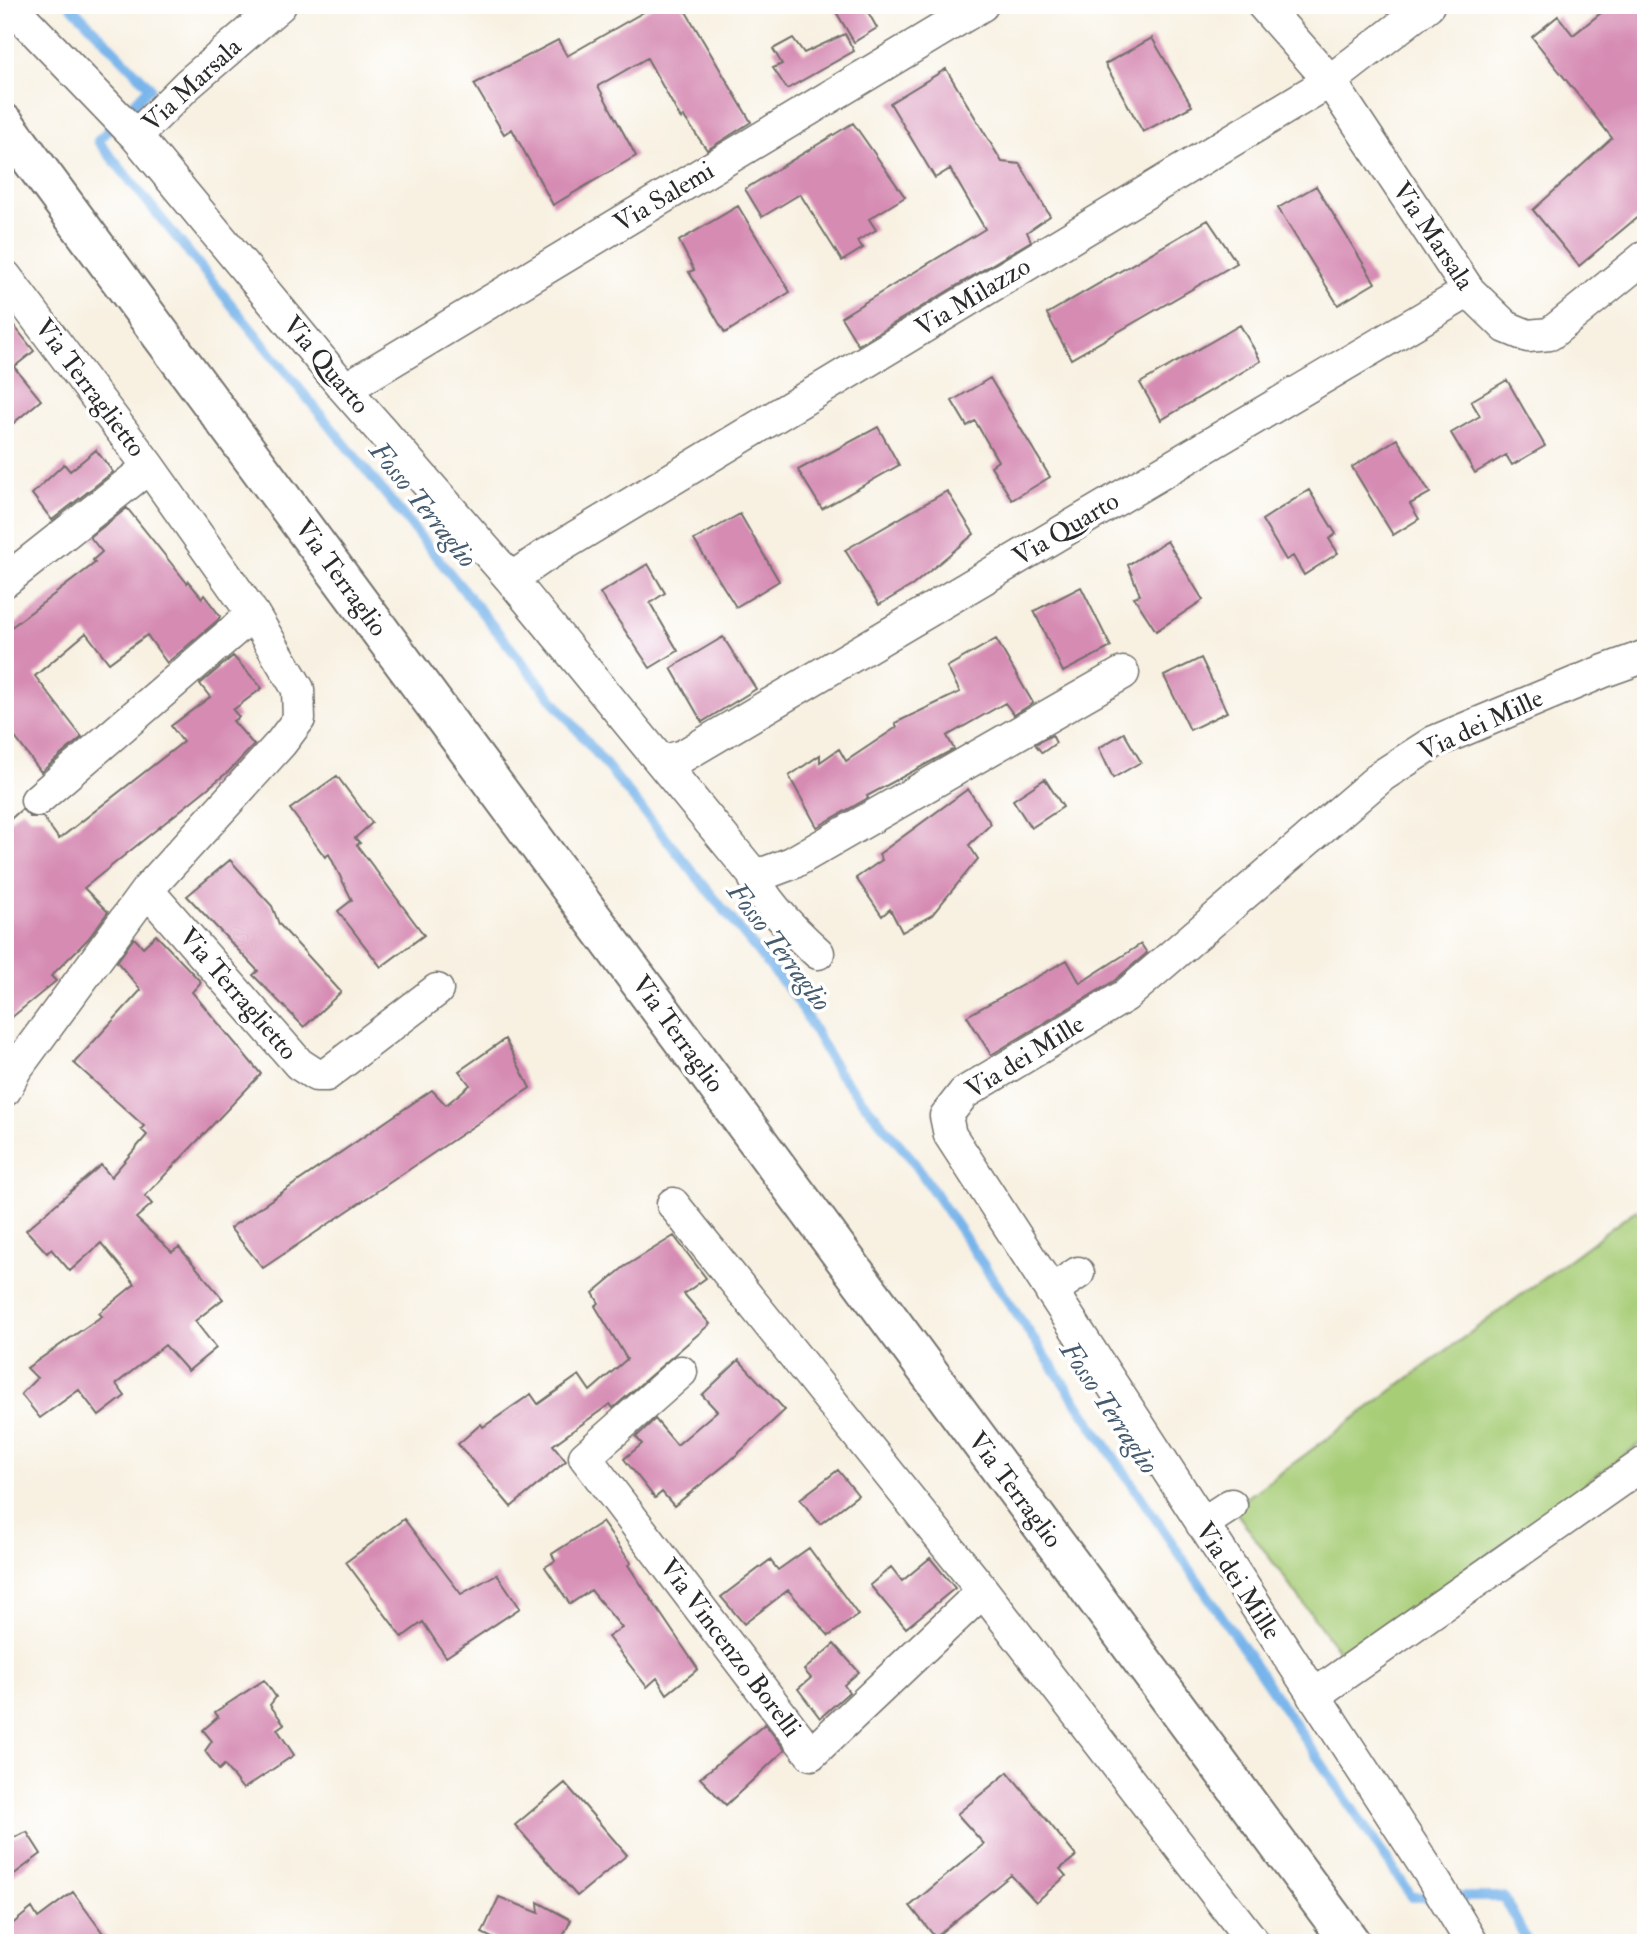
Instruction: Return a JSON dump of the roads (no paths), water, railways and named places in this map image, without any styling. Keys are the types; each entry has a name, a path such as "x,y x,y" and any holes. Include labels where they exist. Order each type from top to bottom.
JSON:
{"main road":[{"name":"Via Terraglio","path":"5,124 1351,1943"}],"street":[{"name":"Via Quarto","path":"10,5 107,106 137,130 345,389 511,579 753,874 765,894 798,934 818,953"},
{"name":"Via Marsala","path":"137,130 280,5"},
{"name":"Via Salemi","path":"345,389 982,5"},
{"name":"Via Marsala","path":"1263,5 1330,81 1469,292 1506,327 1528,336 1550,334 1646,256"},
{"name":"Via Milazzo","path":"511,579 1330,81 1427,5"},
{"name":"Via Terraglietto","path":"5,276 149,467 253,614 298,689 299,719 281,743 147,890 9,1072"},
{"name":"Via Quarto","path":"662,762 677,759 697,748 1469,292"},
{"name":"Via Terraglietto","path":"5,581 149,467"},
{"path":"37,800 253,614"},
{"name":"Via dei Mille","path":"1465,1930 950,1135 946,1116 964,1093 1125,996 1383,775 1434,742 1604,670 1646,656"},
{"path":"753,874 768,872 792,863 1123,673"},
{"name":"Via Terraglietto","path":"147,890 299,1064 316,1075 326,1076 437,990"},
{"path":"673,1204 983,1591 1254,1943"},
{"path":"1051,1291 1078,1273"},
{"name":"Via Vincenzo Borelli","path":"681,1372 584,1457 811,1754 983,1591"},
{"path":"1313,1696 1646,1462"},
{"path":"1202,1524 1231,1505"}],"waterway":[{"name":"Fosso Terraglio","path":"70,5 150,87 98,141 798,1001 837,1071 911,1158 1412,1897 1436,1897"},
{"name":"Fosso Terraglio","path":"1451,1897 1504,1897 1528,1943"}]}
